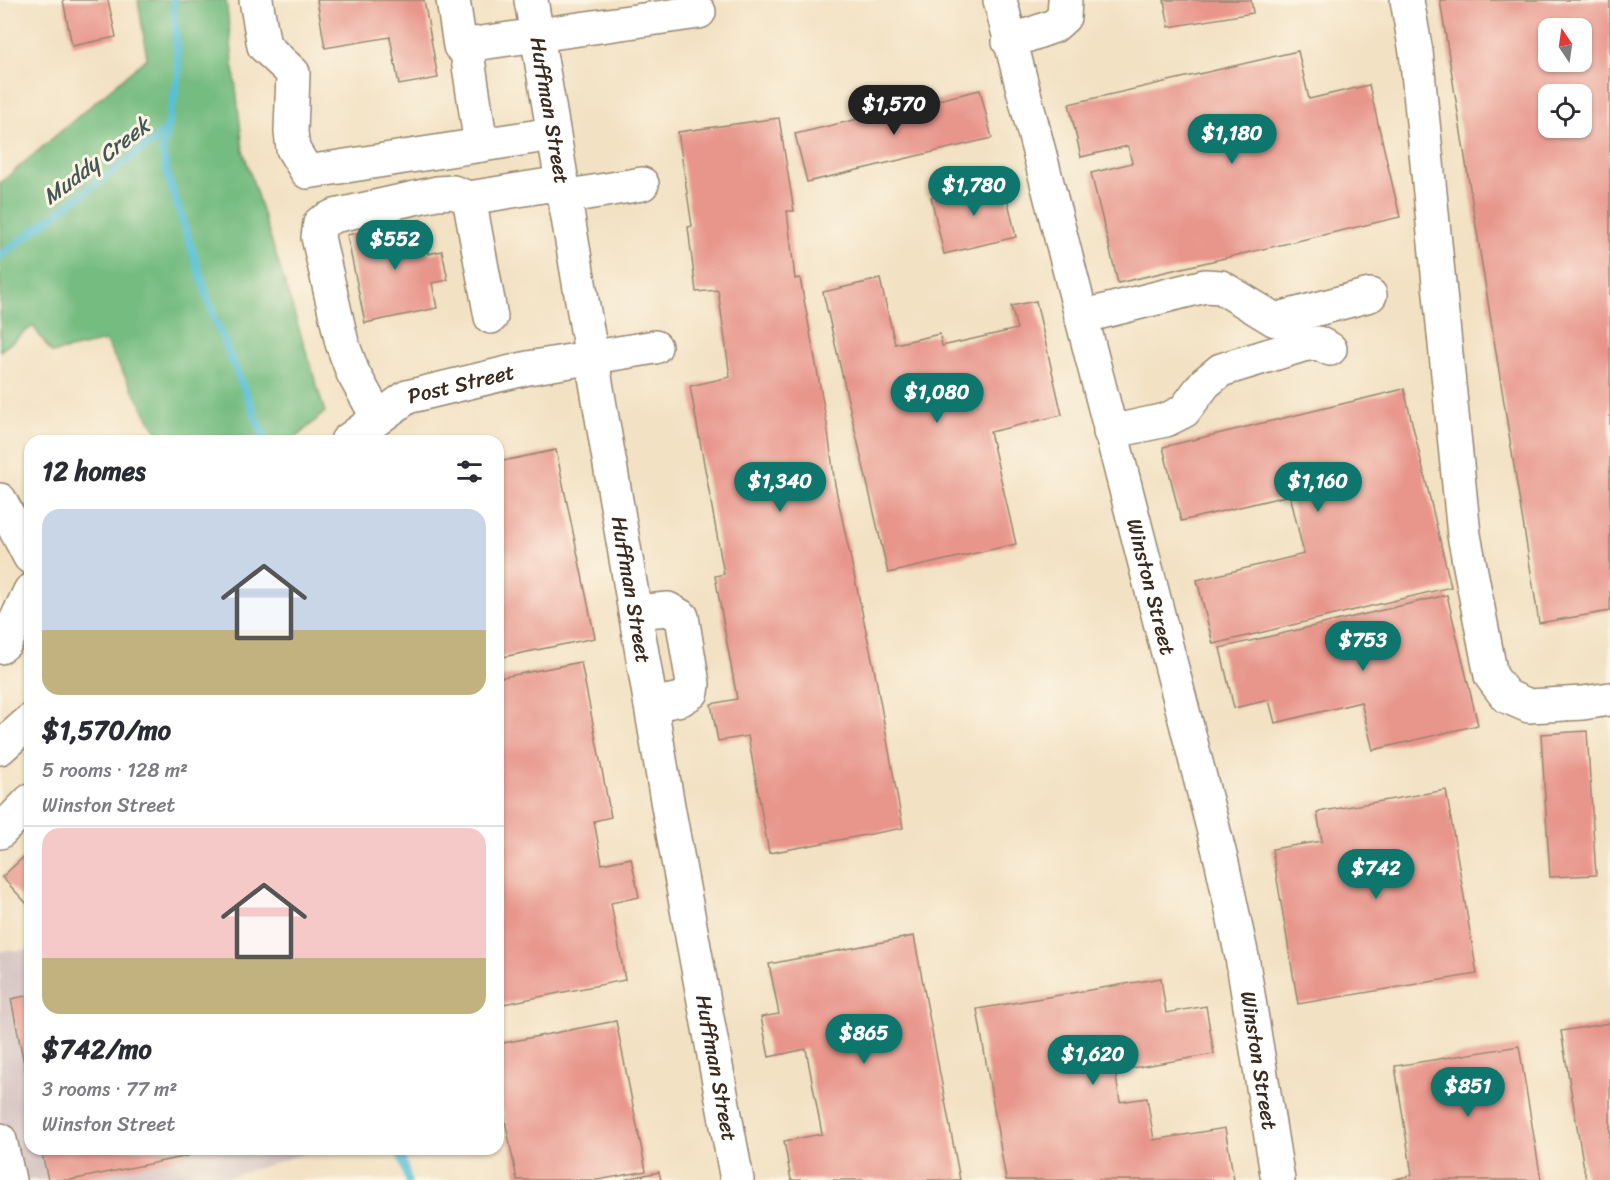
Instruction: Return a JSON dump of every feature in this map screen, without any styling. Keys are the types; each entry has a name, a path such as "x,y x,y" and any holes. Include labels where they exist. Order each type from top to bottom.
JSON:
{"street":[{"path":"256,0 264,46 293,73 293,149 307,172 553,134"},
{"path":"453,0 481,145"},
{"name":"Huffman Street","path":"531,0 590,359 737,1180"},
{"name":"Winston Street","path":"1000,0 1222,863 1242,957 1278,1180"},
{"path":"1009,42 1054,26 1064,16 1065,0"},
{"path":"1407,0 1416,52 1464,536 1491,676 1506,696 1529,706 1583,704 1610,699"},
{"path":"463,46 699,12"},
{"path":"378,418 353,373 342,343 318,237 320,224 334,216 437,193 453,192 469,198 642,184"},
{"path":"469,198 491,317"},
{"path":"1081,317 1204,286 1221,287 1275,320 1370,295"},
{"path":"1110,432 1166,420 1184,411 1205,383 1221,369 1303,345 1318,343 1330,349"},
{"name":"Post Street","path":"355,435 407,397 528,368 655,347"},
{"path":"0,500 24,546"},
{"path":"0,647 6,642 24,604"},
{"path":"635,612 668,609 682,617 692,673 692,692 681,699 651,705"},
{"path":"0,748 24,726"},
{"path":"0,832 24,807"},
{"path":"0,1140 9,1180"}],"shaded area":[{"path":"24,950 24,1155 300,1155 220,1180 0,1180 0,951"}],"green space":[{"path":"138,0 226,0 243,150 325,412 299,435 159,435 105,341 52,353 33,326 0,351 0,183 147,58"}],"building":[{"path":"63,0 108,0 116,37 72,46"},
{"path":"317,0 424,0 438,78 399,85 390,37 325,48"},
{"path":"1164,0 1251,0 1253,13 1169,27"},
{"path":"1440,0 1610,0 1610,611 1539,623"},
{"path":"1298,51 1309,99 1369,85 1400,217 1118,283 1091,173 1132,163 1128,146 1081,157 1069,104"},
{"path":"980,90 992,138 807,182 795,134"},
{"path":"779,118 794,211 787,211 795,279 800,278 827,424 835,485 875,673 903,828 769,853 748,736 718,741 711,704 737,699 715,576 724,574 690,386 730,377 718,290 696,292 688,227 692,226 678,132"},
{"path":"1003,180 1016,237 944,254 931,197"},
{"path":"421,220 428,254 442,251 448,280 432,283 437,308 365,323 347,235"},
{"path":"880,279 895,344 940,334 942,346 1017,329 1011,306 1036,301 1062,415 990,432 1016,544 888,573 823,292"},
{"path":"1404,389 1451,587 1213,644 1197,580 1304,554 1290,495 1181,521 1163,447"},
{"path":"556,450 595,638 504,657 504,461"},
{"path":"1447,595 1478,725 1373,750 1361,702 1275,723 1269,700 1234,708 1220,648"},
{"path":"581,662 611,817 594,821 602,864 631,858 639,897 611,903 625,980 504,1004 504,677"},
{"path":"1587,731 1596,875 1550,877 1541,734"},
{"path":"1446,790 1477,974 1298,1004 1272,849 1322,841 1317,812"},
{"path":"24,857 24,901 2,877"},
{"path":"914,936 960,1180 791,1180 784,1141 822,1134 806,1049 769,1057 761,1017 779,1014 769,964"},
{"path":"1161,978 1166,1013 1206,1006 1214,1054 1115,1071 1120,1102 1147,1098 1154,1140 1225,1128 1234,1180 1006,1180 977,1009"},
{"path":"24,996 24,1063 11,999"},
{"path":"616,1021 646,1171 598,1180 517,1180 504,1115 504,1043"},
{"path":"1610,1023 1610,1180 1586,1180 1561,1031"},
{"path":"1519,1046 1541,1180 1392,1180 1412,1175 1395,1066"},
{"path":"42,1155 188,1155 71,1180 48,1180"},
{"path":"659,1172 661,1180 626,1180 626,1179"}],"waterway":[{"path":"173,0 179,74 162,151 169,180 215,320 263,435"},
{"name":"Muddy Creek","path":"0,256 166,131"},
{"path":"401,1155 408,1180"}]}
